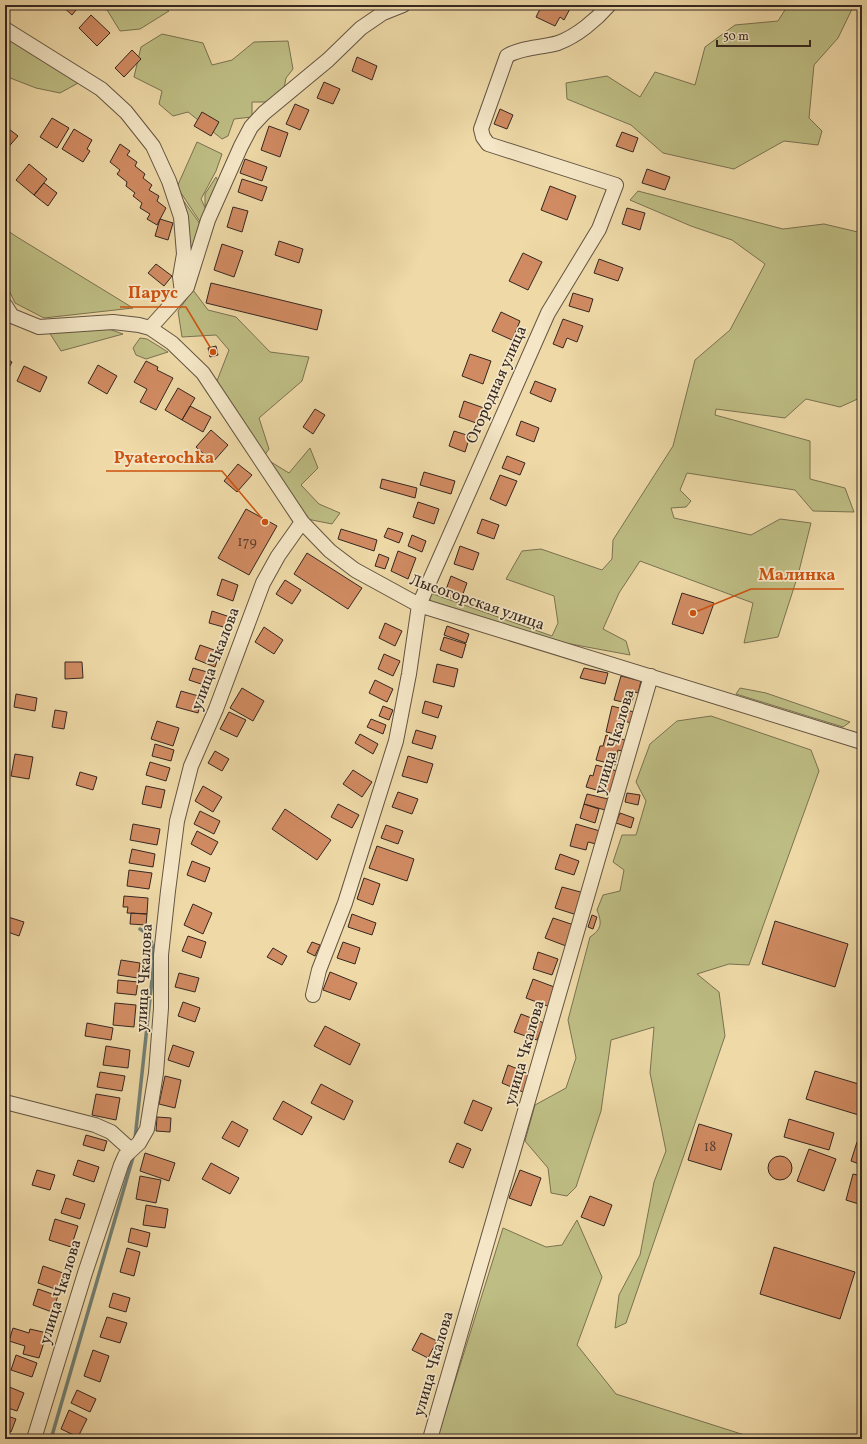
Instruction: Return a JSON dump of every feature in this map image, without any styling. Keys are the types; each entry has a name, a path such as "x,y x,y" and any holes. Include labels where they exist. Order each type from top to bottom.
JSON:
{"street":[{"path":"150,328 186,285 208,220 251,127 264,113 328,60 361,28 383,13 403,5"},
{"name":"Огородная улица","path":"313,995 319,970 345,904 396,741 409,674 419,604 548,313 599,229 616,185 488,144 483,137 481,129 507,56 514,52 558,43 578,33 609,5"},
{"path":"5,29 100,89 126,112 153,146 169,181 181,217 184,254 180,277 186,285"},
{"name":"Лысогорская улица","path":"5,305 12,316 39,327 113,322 150,328 172,343 203,373 302,522 330,551 355,570 419,604 862,742"},
{"name":"улица Чкалова","path":"34,1439 103,1217 121,1165 125,1156 140,1143 147,1129 156,1073 161,1008 161,955 177,821 191,766 216,709 262,583 278,556 302,522"},
{"name":"улица Чкалова","path":"430,1439 651,676"},
{"path":"5,1102 95,1125 111,1132 131,1150"}],"green space":[{"path":"104,5 157,5 169,11 140,29 120,31"},
{"path":"788,5 854,5 838,38 814,65 809,118 822,131 818,145 784,141 734,169 663,153 631,125 567,99 566,83 607,76 640,97 655,72 695,85 705,47 735,25 778,21"},
{"path":"5,34 80,82 60,93 36,88 5,76"},
{"path":"162,34 203,43 212,65 232,60 254,42 288,41 293,69 286,78 284,88 267,102 252,102 252,117 234,119 228,136 222,139 188,112 173,116 159,104 162,91 134,77 141,47"},
{"path":"197,142 222,154 216,171 201,199 208,214 203,226 177,187"},
{"path":"216,177 219,183 213,200 205,206 205,194"},
{"path":"638,191 783,229 824,224 862,233 862,397 840,407 806,399 785,418 716,409 715,415 810,441 810,479 845,488 854,512 813,511 795,490 687,473 680,490 691,501 686,507 671,508 674,518 751,535 780,519 811,523 798,575 778,637 744,643 753,603 640,561 619,593 603,629 626,641 630,655 549,640 430,602 430,593 552,636 558,623 554,596 506,579 522,551 541,549 602,570 612,559 613,540 673,446 695,360 730,330 765,264 732,240 691,226 630,200"},
{"path":"183,200 203,228 185,287"},
{"path":"5,229 133,308 44,318 15,303 5,282"},
{"path":"193,290 208,310 236,317 270,352 309,357 302,381 259,418 269,449 264,456 215,386 229,350 216,335 182,337 178,311"},
{"path":"106,328 123,334 61,351 49,332"},
{"path":"140,338 147,339 168,352 146,359 136,355 133,348"},
{"path":"310,448 318,468 301,485 319,504 340,513 332,524 307,519 268,468 271,462 289,473"},
{"path":"740,688 766,693 850,722 843,727 736,694"},
{"path":"711,716 811,750 819,771 749,965 729,964 697,974 719,992 725,1036 626,1323 615,1328 619,1295 640,1255 654,1182 666,1151 650,1073 654,1027 611,1040 601,1111 576,1187 567,1196 551,1193 548,1168 525,1141 535,1105 566,1088 576,1058 568,1020 590,937 597,931 600,925 597,910 603,895 620,891 624,870 613,862 622,835 636,835 646,801 636,782 650,744 677,721"},
{"path":"577,1220 602,1277 577,1345 616,1394 757,1439 437,1439 503,1228 546,1247 562,1245"}],"building":[{"path":"61,5 80,5 72,15"},
{"path":"542,5 572,5 564,20 560,17 555,26 536,17"},
{"path":"91,15 110,33 97,46 79,28"},
{"path":"132,50 141,59 124,77 115,68"},
{"path":"357,57 377,66 372,80 352,71"},
{"path":"324,82 340,89 333,104 317,98"},
{"path":"295,104 309,110 300,130 286,124"},
{"path":"500,109 513,115 507,129 494,124"},
{"path":"202,112 219,122 211,136 194,126"},
{"path":"52,118 69,128 57,148 40,137"},
{"path":"5,126 18,136 5,151"},
{"path":"269,126 288,133 280,157 261,150"},
{"path":"74,129 92,140 87,149 90,151 83,162 62,149"},
{"path":"622,132 638,138 633,152 616,146"},
{"path":"120,144 130,151 127,155 137,162 135,166 145,174 143,178 152,185 149,190 159,196 157,201 166,208 157,225 147,219 150,214 140,208 142,203 133,196 135,193 126,186 127,182 117,174 120,170 110,162"},
{"path":"245,159 267,167 262,181 240,173"},
{"path":"29,164 47,179 34,195 16,180"},
{"path":"647,169 670,177 665,190 642,183"},
{"path":"242,179 267,187 262,201 238,192"},
{"path":"44,183 57,193 48,206 34,195"},
{"path":"550,186 576,196 567,220 541,210"},
{"path":"233,207 248,211 242,232 227,227"},
{"path":"627,208 645,213 640,230 622,224"},
{"path":"160,219 173,223 168,240 155,236"},
{"path":"279,241 303,249 299,263 275,255"},
{"path":"222,244 243,251 234,277 214,270"},
{"path":"523,253 542,262 528,290 509,281"},
{"path":"599,259 623,268 618,281 594,273"},
{"path":"156,264 172,276 164,286 148,273"},
{"path":"211,283 322,310 317,330 206,303"},
{"path":"573,293 593,299 589,312 569,306"},
{"path":"501,312 520,321 512,340 492,331"},
{"path":"563,319 583,326 577,342 567,338 563,348 553,344"},
{"path":"216,346 218,355 210,357 208,348"},
{"path":"470,354 491,361 483,384 462,376"},
{"path":"5,358 12,362 5,375"},
{"path":"146,361 158,367 157,370 173,378 156,410 140,402 147,389 134,382"},
{"path":"98,365 117,376 107,394 88,383"},
{"path":"24,366 47,377 40,392 17,381"},
{"path":"535,381 556,389 551,402 530,393"},
{"path":"178,388 195,398 182,420 165,410"},
{"path":"464,401 484,408 479,424 459,417"},
{"path":"190,406 211,417 203,432 182,420"},
{"path":"315,409 325,415 313,434 303,427"},
{"path":"521,421 539,428 534,442 516,435"},
{"path":"211,430 228,445 213,462 196,447"},
{"path":"454,431 470,436 465,452 449,446"},
{"path":"507,456 525,463 520,475 502,468"},
{"path":"238,464 252,475 237,492 224,481"},
{"path":"424,472 455,481 451,494 420,485"},
{"path":"500,475 517,481 506,506 490,499"},
{"path":"382,479 417,488 415,498 380,488"},
{"path":"418,502 439,509 434,524 413,517"},
{"path":"246,509 277,526 249,575 218,558"},
{"path":"482,519 499,525 494,539 477,533"},
{"path":"388,528 403,533 399,543 384,537"},
{"path":"341,529 377,540 374,551 338,539"},
{"path":"412,535 426,541 422,552 408,546"},
{"path":"460,546 479,553 473,570 454,564"},
{"path":"398,551 416,558 408,579 391,571"},
{"path":"307,553 362,588 348,609 294,574"},
{"path":"379,554 389,558 385,569 375,566"},
{"path":"451,576 467,583 460,602 444,595"},
{"path":"222,579 238,585 233,601 217,595"},
{"path":"285,580 301,590 292,604 276,594"},
{"path":"682,593 714,603 703,634 672,624"},
{"path":"212,611 230,617 227,628 209,623"},
{"path":"385,623 402,631 395,646 379,638"},
{"path":"447,626 469,634 466,643 444,635"},
{"path":"264,627 283,640 274,654 255,642"},
{"path":"444,637 466,644 462,658 440,650"},
{"path":"200,645 220,652 215,667 195,659"},
{"path":"384,654 400,661 393,676 378,669"},
{"path":"65,662 82,662 83,678 65,679"},
{"path":"437,664 458,669 454,687 433,682"},
{"path":"193,668 211,673 207,686 189,680"},
{"path":"584,668 608,673 605,684 580,678"},
{"path":"621,676 641,681 638,693 635,692 631,704 614,700"},
{"path":"375,680 393,689 387,702 369,693"},
{"path":"242,688 264,701 253,721 230,708"},
{"path":"181,691 202,697 198,713 176,707"},
{"path":"16,694 37,698 35,711 14,707"},
{"path":"425,701 442,706 438,718 422,713"},
{"path":"383,706 393,710 389,720 379,716"},
{"path":"612,706 634,712 631,723 624,721 621,735 606,732"},
{"path":"55,710 67,712 64,729 52,727"},
{"path":"229,712 246,720 237,737 220,729"},
{"path":"371,719 386,725 383,734 367,727"},
{"path":"157,721 179,728 173,746 151,739"},
{"path":"416,730 436,736 432,749 412,743"},
{"path":"360,734 378,744 373,754 355,743"},
{"path":"606,735 625,740 622,751 618,750 615,765 596,760 600,746 603,746"},
{"path":"155,744 174,750 171,761 152,756"},
{"path":"215,751 229,759 222,771 208,763"},
{"path":"15,754 33,757 29,779 11,776"},
{"path":"408,756 433,764 427,783 402,776"},
{"path":"150,762 170,768 166,781 146,775"},
{"path":"596,765 617,771 614,795 586,787 590,775 593,776"},
{"path":"353,770 372,782 362,797 343,784"},
{"path":"80,772 97,777 93,790 76,785"},
{"path":"146,786 165,790 161,808 142,804"},
{"path":"203,786 222,797 213,812 195,801"},
{"path":"398,792 418,799 412,814 392,807"},
{"path":"627,793 640,795 638,805 625,802"},
{"path":"587,794 608,799 605,810 584,804"},
{"path":"338,804 359,815 352,828 331,817"},
{"path":"584,804 599,809 595,823 580,818"},
{"path":"285,809 331,840 317,860 272,829"},
{"path":"200,811 220,821 214,834 194,824"},
{"path":"620,813 634,818 631,828 616,823"},
{"path":"133,824 160,829 157,845 130,840"},
{"path":"576,824 600,831 596,844 588,842 586,850 570,846"},
{"path":"386,825 403,831 398,844 381,838"},
{"path":"197,831 218,842 211,855 191,844"},
{"path":"377,846 414,859 407,881 369,868"},
{"path":"132,849 155,854 153,867 129,863"},
{"path":"560,854 579,861 574,875 555,869"},
{"path":"192,861 210,868 205,882 187,875"},
{"path":"129,870 152,873 149,889 127,886"},
{"path":"364,878 380,884 373,905 357,899"},
{"path":"562,887 584,893 577,915 555,908"},
{"path":"124,896 148,898 147,914 127,913 128,907 123,907"},
{"path":"193,904 212,913 203,934 184,925"},
{"path":"131,913 147,914 146,925 130,924"},
{"path":"352,914 376,923 372,935 348,927"},
{"path":"592,915 597,917 593,929 588,927"},
{"path":"5,916 24,922 19,936 5,931"},
{"path":"553,918 574,925 566,946 545,938"},
{"path":"775,921 848,944 835,987 762,964"},
{"path":"188,936 206,942 201,958 182,951"},
{"path":"312,942 320,945 315,956 307,952"},
{"path":"343,942 360,948 355,964 337,958"},
{"path":"273,948 287,956 282,965 267,957"},
{"path":"538,952 558,959 552,975 533,969"},
{"path":"121,960 140,963 138,978 118,975"},
{"path":"330,972 357,983 350,1000 323,990"},
{"path":"179,973 199,978 195,992 175,987"},
{"path":"533,979 557,988 550,1007 526,998"},
{"path":"118,980 138,982 136,995 117,993"},
{"path":"183,1002 200,1008 195,1022 178,1016"},
{"path":"115,1003 136,1005 134,1027 113,1025"},
{"path":"521,1014 544,1023 537,1040 514,1032"},
{"path":"87,1023 113,1028 111,1040 85,1036"},
{"path":"325,1026 360,1044 350,1065 314,1046"},
{"path":"173,1045 194,1052 189,1067 168,1060"},
{"path":"106,1046 130,1050 128,1068 103,1065"},
{"path":"508,1065 530,1074 523,1092 502,1083"},
{"path":"815,1071 862,1085 862,1116 806,1099"},
{"path":"100,1072 125,1076 122,1091 97,1087"},
{"path":"165,1076 181,1080 175,1108 159,1104"},
{"path":"321,1084 353,1101 344,1120 311,1103"},
{"path":"96,1094 120,1098 116,1120 92,1115"},
{"path":"473,1100 492,1108 482,1131 464,1123"},
{"path":"283,1101 312,1117 302,1135 273,1119"},
{"path":"157,1117 171,1118 170,1132 156,1131"},
{"path":"789,1119 834,1133 829,1150 784,1137"},
{"path":"232,1121 248,1130 239,1147 222,1138"},
{"path":"699,1124 732,1134 721,1170 688,1160"},
{"path":"86,1135 107,1141 104,1151 83,1145"},
{"path":"857,1142 862,1144 862,1165 851,1161"},
{"path":"457,1143 471,1149 463,1168 449,1162"},
{"path":"809,1149 836,1159 824,1191 797,1181"},
{"path":"145,1153 175,1163 169,1181 140,1171"},
{"path":"780,1156 789,1159 792,1168 789,1177 780,1180 771,1177 768,1168 771,1159"},
{"path":"78,1160 99,1167 94,1182 73,1175"},
{"path":"211,1163 239,1178 230,1194 202,1179"},
{"path":"37,1170 55,1175 50,1190 32,1185"},
{"path":"520,1170 541,1178 531,1206 509,1198"},
{"path":"853,1174 862,1176 862,1205 846,1200"},
{"path":"140,1176 161,1180 156,1203 136,1199"},
{"path":"590,1196 612,1205 604,1226 581,1217"},
{"path":"66,1198 85,1204 80,1219 61,1213"},
{"path":"146,1205 168,1209 165,1228 143,1225"},
{"path":"55,1219 78,1226 71,1247 49,1240"},
{"path":"131,1228 150,1233 147,1247 128,1242"},
{"path":"774,1247 855,1272 840,1319 760,1294"},
{"path":"127,1248 140,1252 134,1276 120,1272"},
{"path":"43,1266 63,1273 58,1290 38,1283"},
{"path":"38,1289 58,1296 52,1312 33,1305"},
{"path":"113,1293 130,1298 126,1312 109,1307"},
{"path":"107,1317 127,1323 120,1343 100,1337"},
{"path":"13,1328 29,1333 30,1329 47,1333 39,1358 23,1354 25,1346 9,1341"},
{"path":"421,1333 437,1341 428,1358 412,1350"},
{"path":"93,1350 109,1356 100,1382 84,1376"},
{"path":"16,1355 37,1363 32,1377 11,1370"},
{"path":"7,1386 24,1393 17,1411 5,1407"},
{"path":"77,1390 96,1399 90,1412 71,1403"},
{"path":"69,1410 87,1419 78,1437 61,1429"},
{"path":"5,1415 16,1419 11,1432 5,1429"}],"waterway":[{"path":"135,1139 154,961 152,942 148,935 140,929"},
{"path":"51,1439 134,1154"}],"place":[{"name":"Парус","path":"213,352"},
{"name":"Pyaterochka","path":"265,522"},
{"name":"Малинка","path":"693,613"}]}
